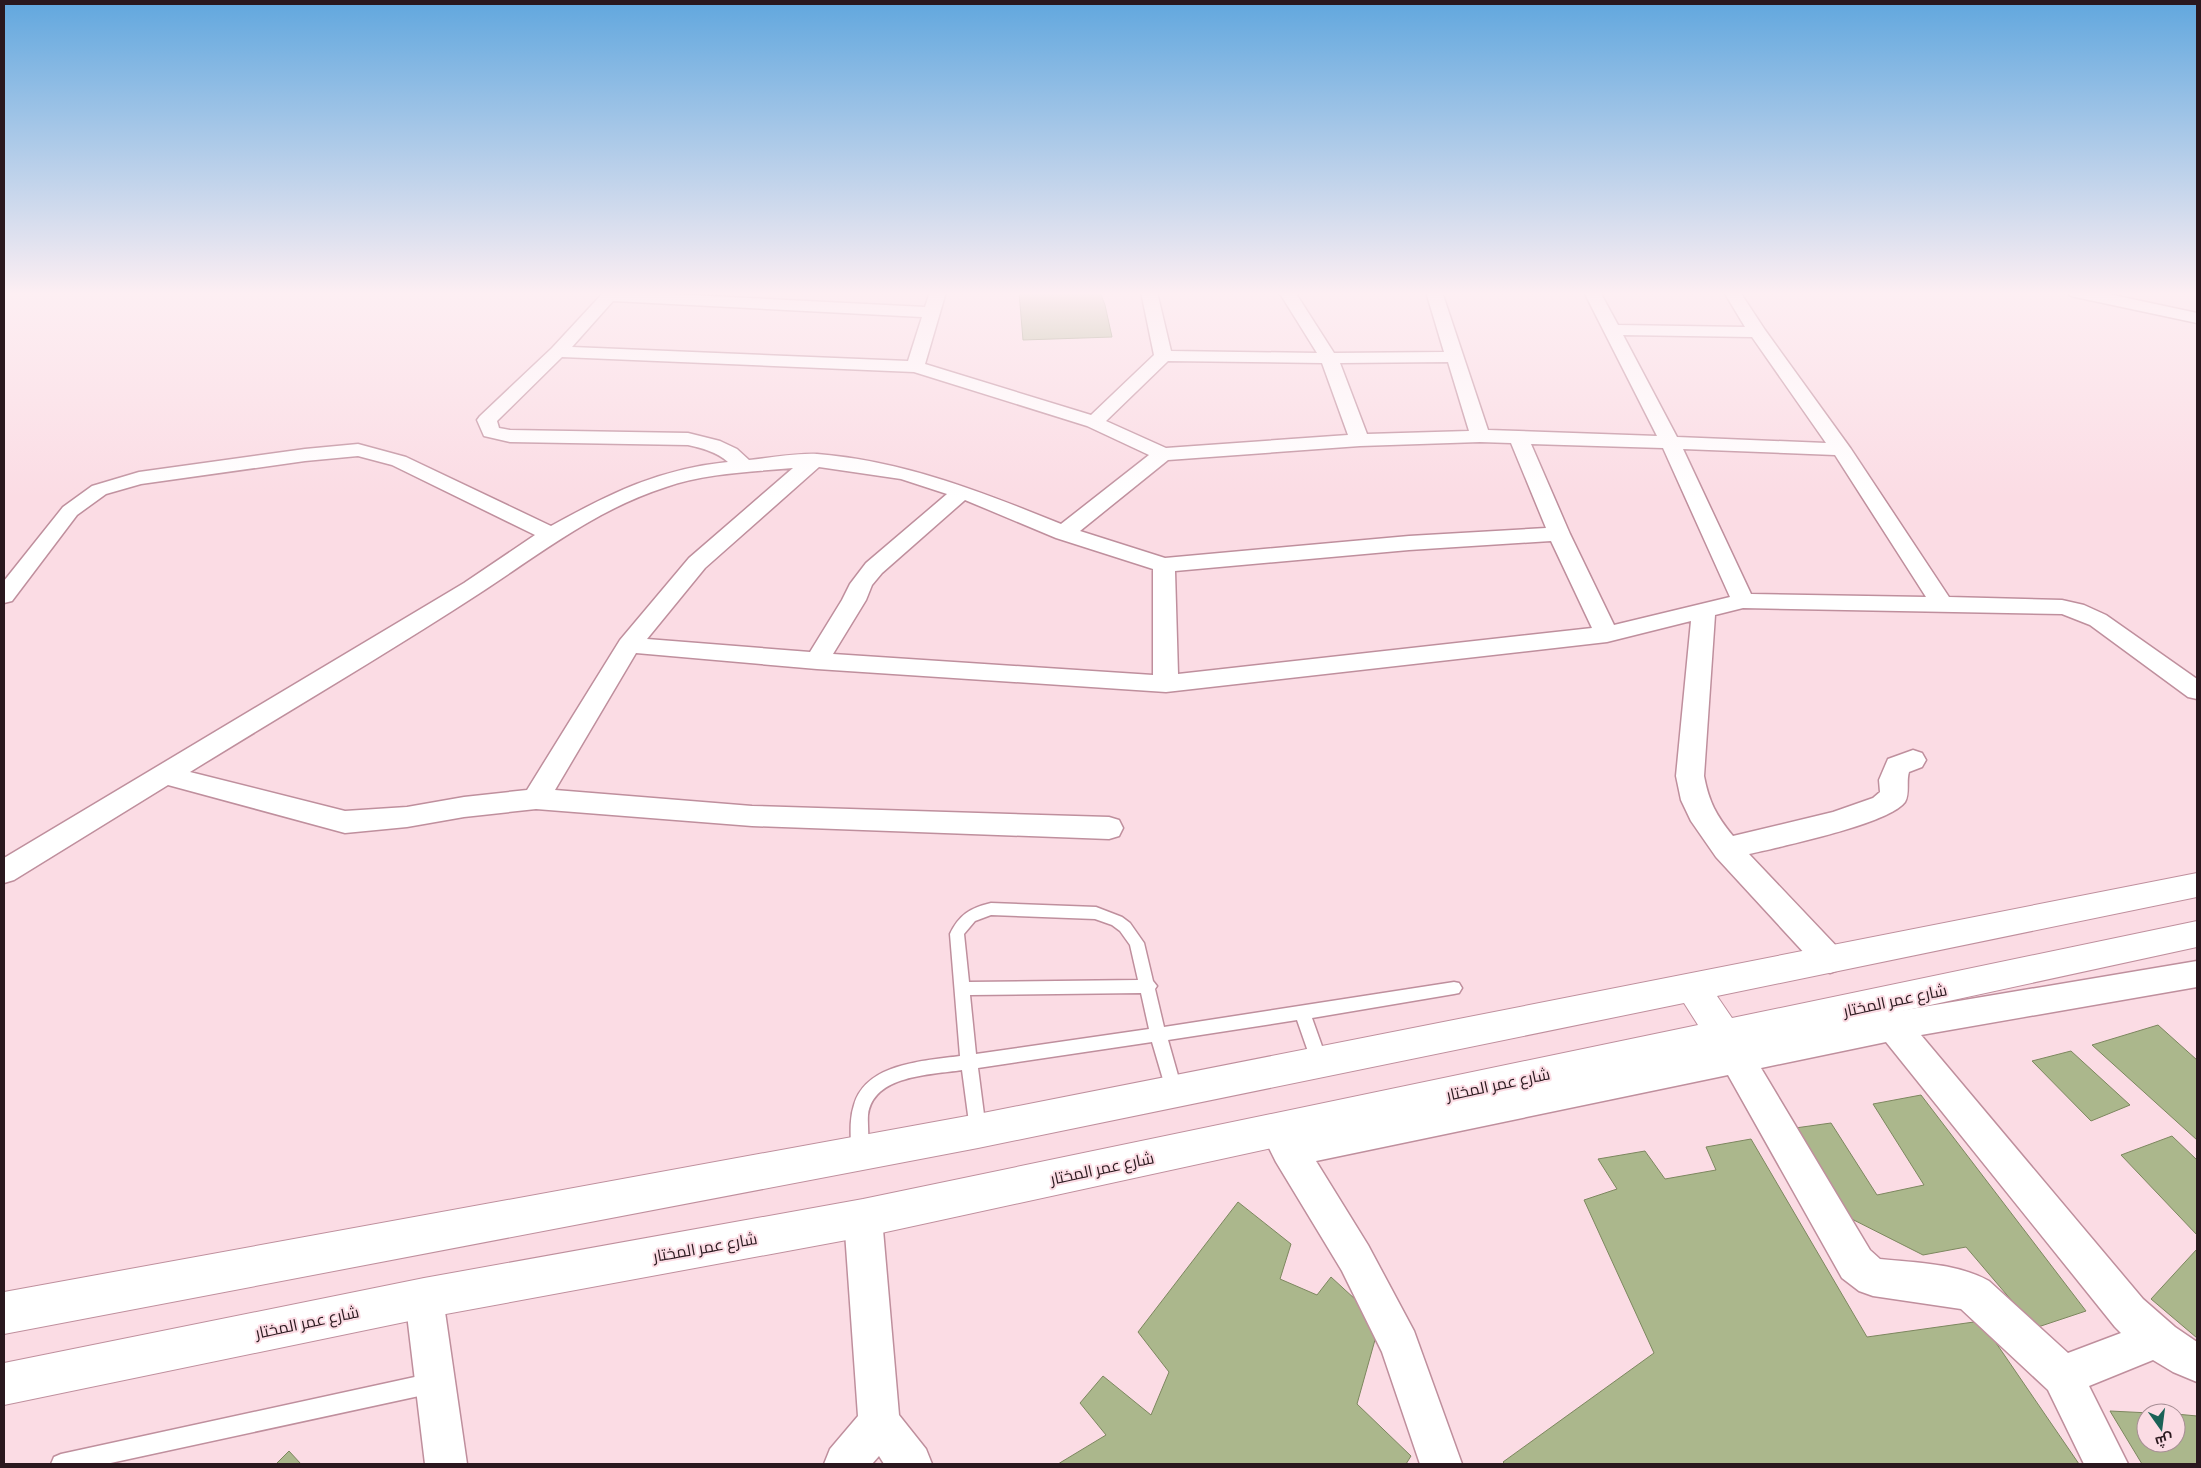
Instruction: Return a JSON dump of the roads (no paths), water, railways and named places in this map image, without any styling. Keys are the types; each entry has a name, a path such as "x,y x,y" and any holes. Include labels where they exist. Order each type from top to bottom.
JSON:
{"street":[{"path":"549,361 487,420 491,432 510,436 653,437 688,440 713,445 730,453 743,466"},
{"path":"760,361 915,367 1094,422 1163,454 1360,440 1480,436 1840,449"},
{"path":"915,367 917,361"},
{"path":"1094,422 1157,361"},
{"path":"1330,361 1360,440"},
{"path":"1456,361 1480,436"},
{"path":"1628,361 1670,443 1743,601"},
{"path":"1777,361 1840,449 1942,604"},
{"path":"1518,436 1560,534 1607,634"},
{"path":"4,596 70,511 99,490 139,478 305,455 358,450 399,461 551,534"},
{"path":"1064,533 1163,454"},
{"path":"536,799 629,645 697,563 768,498 815,460"},
{"path":"4,872 472,588 551,534 617,498 660,482 700,471 815,460 906,474 962,492 1064,533 1164,565 1409,544 1560,534"},
{"path":"818,661 854,600 861,584 874,568 962,492"},
{"path":"1164,565 1166,684"},
{"path":"629,645 818,661 1166,684 1607,634 1743,601 2062,607 2076,610 2098,620 2197,691"},
{"path":"1704,611 1690,776 1694,800 1705,821 1726,849 1830,960"},
{"path":"1726,849 1839,821 1860,812 1882,806 1894,796 1893,780 1898,766 1913,760"},
{"path":"166,775 345,822 407,817 464,807 536,799 752,816 1109,828"},
{"path":"4,1313 859,1154 1175,1093 2197,885"},
{"name":"شارع عمر المختار","path":"4,1384 424,1298 1283,1140 1731,1047 2197,934"},
{"path":"1731,1047 1893,1026 2197,974"},
{"path":"1692,988 1731,1047 1856,1264 1873,1277 1965,1289 1975,1295 2062,1376 2107,1464"},
{"path":"1893,1026 2129,1313 2156,1339 2186,1358 2197,1362"},
{"path":"1283,1140 1355,1258 1400,1345 1441,1464"},
{"path":"863,1218 879,1423 911,1464"},
{"path":"424,1298 446,1464"},
{"path":"2062,1376 2156,1339"},
{"path":"845,1464 879,1423"}],"lane":[{"path":"978,1131 969,1063 957,934 961,924 969,916 979,911 991,909 1096,913 1117,921 1132,935 1137,943 1149,986 1158,1034 1175,1093"},
{"path":"962,989 1149,986"},
{"path":"859,1154 862,1102 875,1085 894,1076 1158,1034 1303,1014 1454,988"},
{"path":"1303,1014 1320,1063"},
{"path":"61,1464 435,1382"}]}
